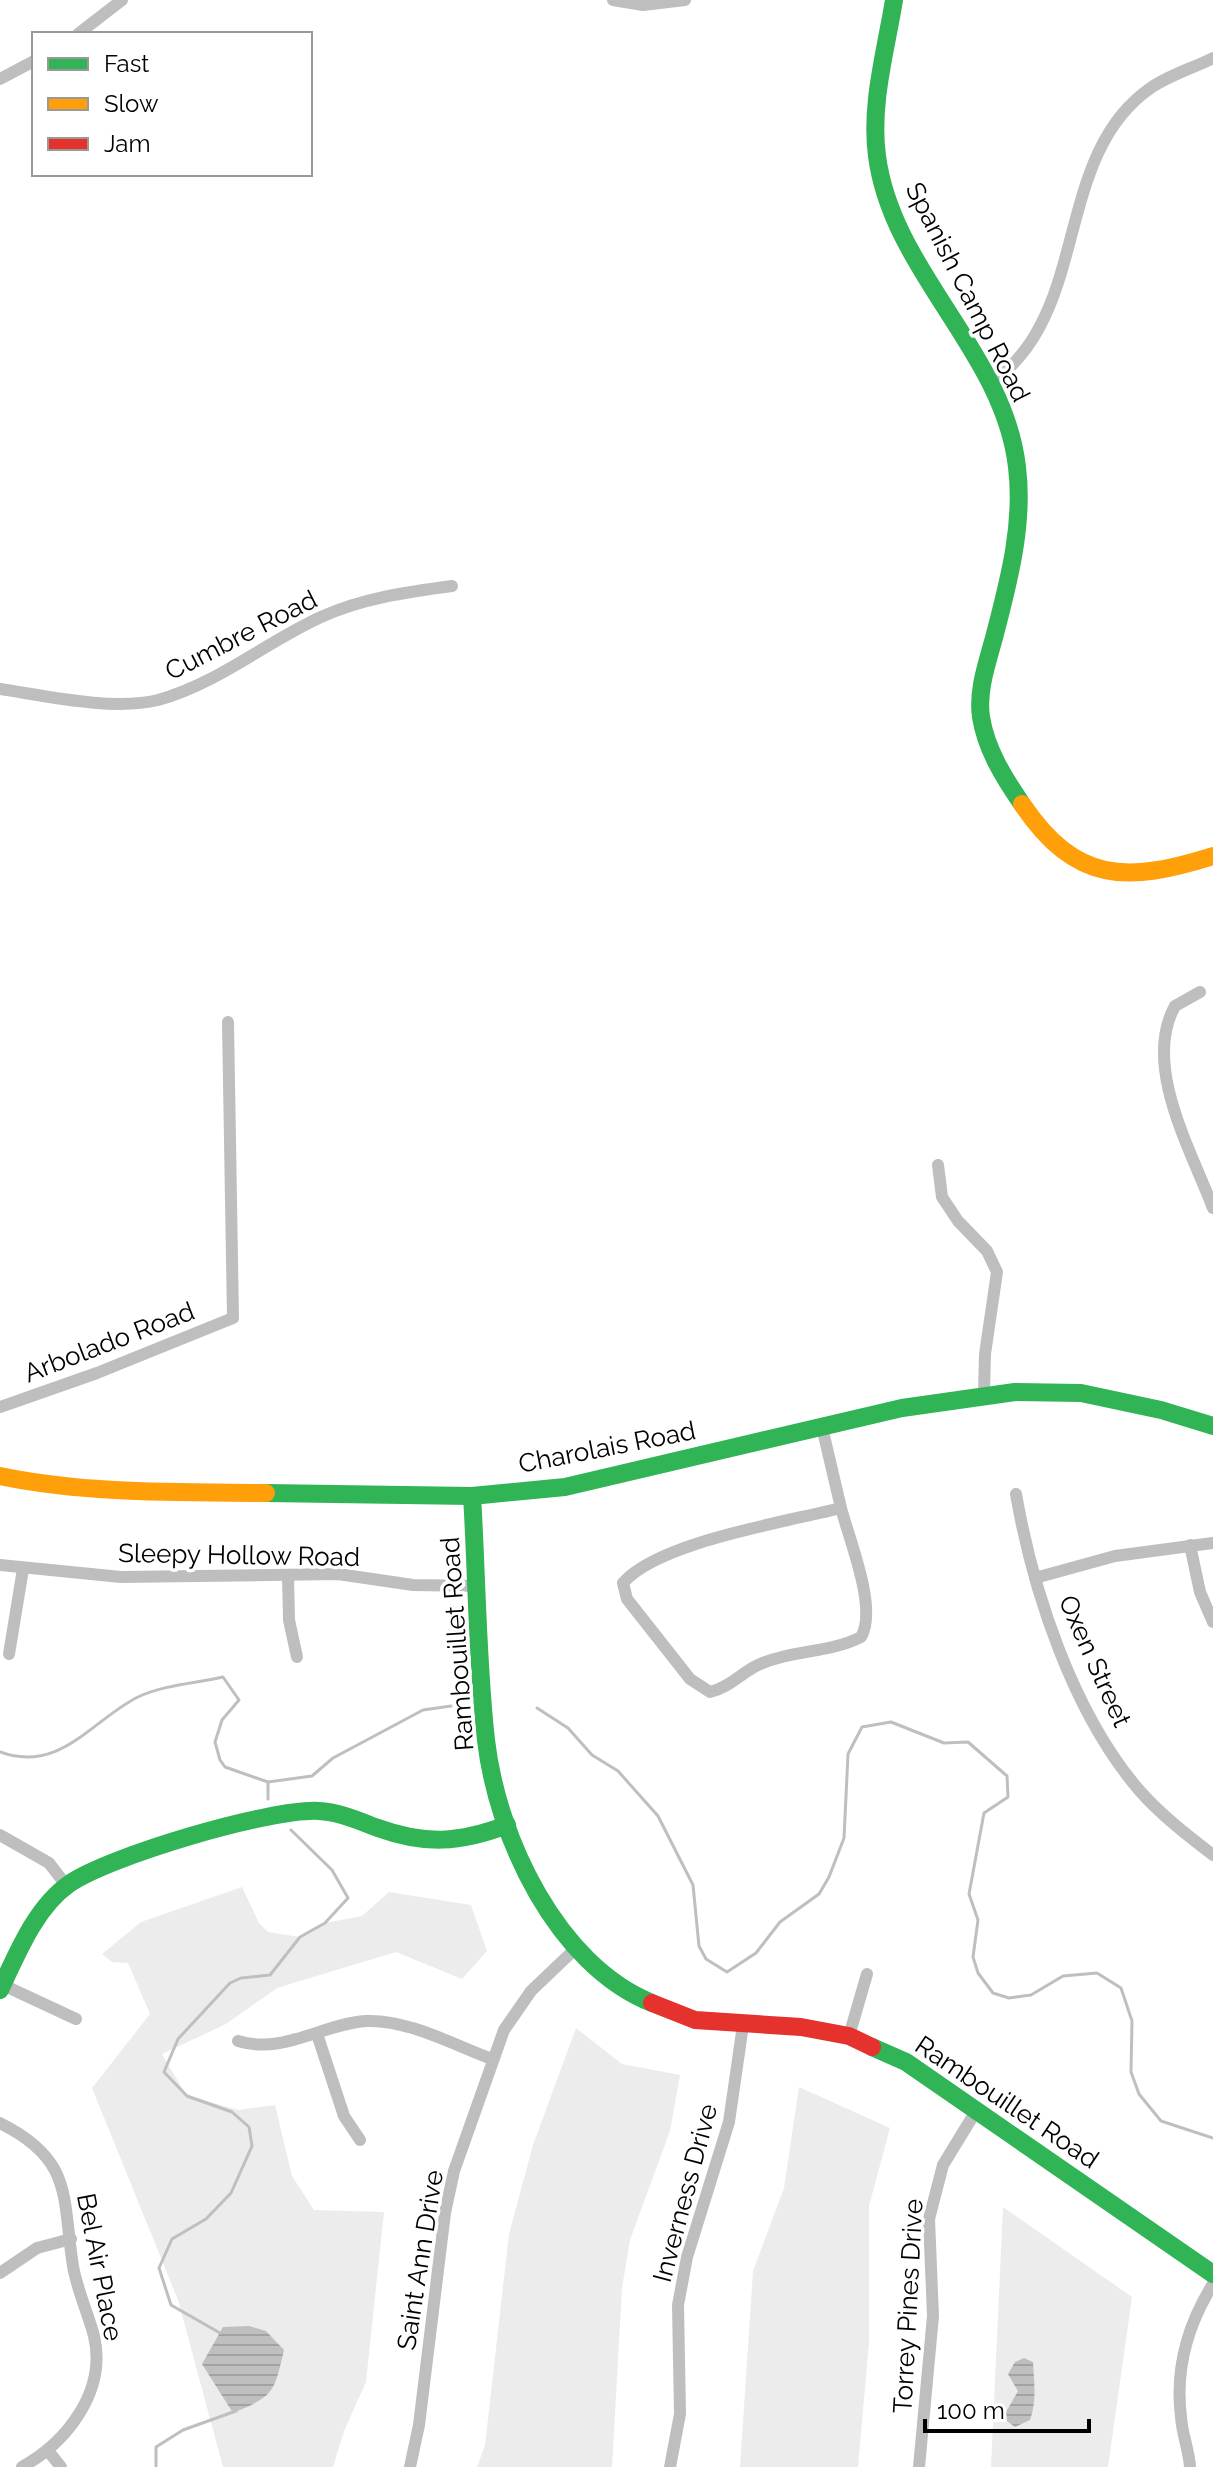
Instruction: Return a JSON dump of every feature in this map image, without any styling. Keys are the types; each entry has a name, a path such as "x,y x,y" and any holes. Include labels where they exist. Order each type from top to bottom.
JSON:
{"street":[{"path":"81,32 122,0"},
{"path":"613,0 643,5 685,0"},
{"name":"Spanish Camp Road","path":"894,0 879,88 877,157 888,198 904,234 992,384 1013,444 1018,509 1010,574 982,683 983,729 1007,781 1035,826 1057,848 1093,870 1132,877 1170,871 1213,856"},
{"path":"992,384 1017,362 1040,327 1084,187 1116,122 1151,88 1213,58"},
{"path":"0,79 32,62"},
{"name":"Cumbre Road","path":"0,689 124,704 158,700 213,678 321,617 360,602 452,586"},
{"path":"1200,992 1175,1006 1164,1038 1162,1057 1171,1097 1213,1208"},
{"name":"Arbolado Road","path":"0,1407 97,1373 233,1318 228,1022"},
{"path":"938,1165 942,1197 958,1221 987,1251 997,1272 985,1354 984,1394"},
{"name":"Charolais Road","path":"0,1476 54,1485 134,1491 472,1496 565,1487 822,1427 984,1394 1081,1393 1161,1410 1213,1426"},
{"path":"822,1427 865,1597 867,1621 861,1637 852,1642 807,1649 756,1666 725,1688 710,1692 690,1679 627,1599 623,1583 633,1571 662,1557 841,1508"},
{"name":"Oxen Street","path":"1016,1494 1035,1578 1070,1671 1110,1749 1139,1790 1213,1855"},
{"name":"Rambouillet Road","path":"472,1496 486,1742 507,1825 538,1899 575,1949 632,1995 695,2020 801,2027 849,2036 906,2062 1213,2274"},
{"path":"1035,1578 1115,1556 1213,1543"},
{"path":"1190,1545 1200,1592 1213,1622"},
{"name":"Sleepy Hollow Road","path":"0,1565 121,1577 338,1574 413,1585 478,1586"},
{"path":"9,1654 23,1569"},
{"path":"288,1576 289,1620 297,1657"},
{"path":"76,2019 1,1988 40,1915 66,1885 81,1874 300,1810 333,1813 415,1840 434,1842 473,1837 507,1825"},
{"path":"0,1835 49,1863 66,1885"},
{"name":"Saint Ann Drive","path":"410,2467 419,2425 445,2213 454,2171 492,2059 519,2005 575,1949"},
{"path":"849,2036 867,1974"},
{"path":"238,2041 264,2045 352,2023 382,2022 492,2059"},
{"name":"Inverness Drive","path":"670,2467 680,2414 678,2305 687,2257 714,2181 729,2122 743,2025"},
{"path":"317,2034 344,2116 360,2140"},
{"name":"Torrey Pines Drive","path":"919,2467 933,2316 929,2219 943,2165 976,2111"},
{"name":"Bel Air Place","path":"0,2123 33,2144 57,2174 69,2212 73,2268 95,2340 94,2373 77,2418 49,2452 22,2467"},
{"path":"0,2273 37,2248 71,2239"},
{"path":"1190,2467 1181,2420 1181,2378 1191,2323 1213,2284"},
{"path":"49,2452 61,2467"}],"shaded area":[{"path":"242,1887 259,1923 268,1932 300,1937 325,1923 362,1916 389,1892 471,1905 487,1951 462,1979 396,1952 277,1988 226,2024 162,2054 186,2095 238,2110 275,2105 292,2176 314,2210 384,2212 366,2382 344,2431 333,2467 223,2467 178,2300 92,2088 150,2014 128,1963 112,1962 102,1954 141,1922"},
{"path":"576,2028 622,2064 680,2075 670,2131 630,2240 622,2288 612,2467 477,2467 485,2445 509,2234 533,2145"},
{"path":"799,2087 890,2128 869,2206 869,2343 858,2467 740,2467 753,2271 784,2188"},
{"path":"1003,2207 1132,2297 1108,2467 991,2467"},
{"path":"249,2326 266,2331 284,2350 278,2376 270,2391 257,2402 233,2413 202,2364 223,2327"},
{"path":"1024,2358 1033,2362 1034,2405 1030,2420 1015,2427 1007,2421 1006,2412 1018,2391 1008,2374 1015,2362"}],"waterway":[{"path":"0,1752 21,1757 41,1756 75,1741 138,1697 169,1687 223,1677 239,1700 222,1720 215,1742 220,1760 225,1767 268,1782 312,1776 333,1758 423,1710 451,1706"},
{"path":"537,1708 568,1728 592,1755 618,1771 658,1816 693,1885 699,1946 706,1959 727,1972 756,1953 780,1922 819,1894 829,1877 844,1838 848,1754 862,1727 891,1722 944,1743 968,1742 1007,1776 1008,1797 984,1813 969,1894 978,1920 973,1957 978,1973 993,1993 1009,1998 1031,1995 1063,1976 1097,1973 1121,1988 1132,2021 1131,2072 1139,2094 1161,2121 1213,2138"},
{"path":"268,1782 268,1799"},
{"path":"220,2333 171,2305 159,2268 172,2239 206,2219 231,2193 252,2146 249,2127 232,2112 187,2096 164,2072 178,2039 230,1983 241,1978 270,1975 300,1937 325,1923 348,1898 332,1870 291,1830"},
{"path":"156,2467 156,2447 183,2430 236,2411"}],"traffic: fast":[{"path":"894,0 880,77 875,136 887,198 903,237 924,275 992,386 1008,425 1017,467 1019,488 1014,552 984,675 980,707 991,752 1022,804"},
{"path":"266,1493 472,1496 565,1487 902,1408 1015,1392 1081,1393 1161,1410 1213,1426"},
{"path":"472,1496 483,1710 492,1778 503,1817 518,1856 561,1929 588,1960 618,1985 652,2003"},
{"path":"0,1990 28,1932 57,1894 89,1873 153,1848 229,1825 296,1812 334,1813 395,1833 442,1840 507,1825"},
{"path":"872,2047 906,2062 1213,2274"}],"traffic: slow":[{"path":"1022,804 1063,850 1083,863 1106,870 1129,873 1154,871 1213,856"},
{"path":"0,1476 99,1489 266,1493"}],"traffic: jam":[{"path":"652,2003 695,2020 801,2027 849,2036 872,2047"}]}
